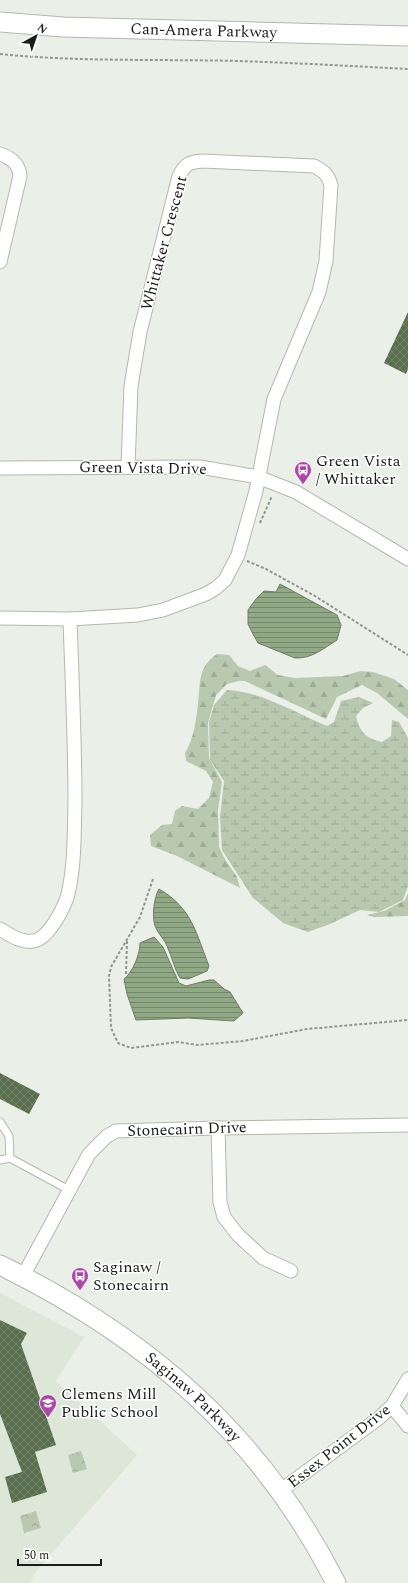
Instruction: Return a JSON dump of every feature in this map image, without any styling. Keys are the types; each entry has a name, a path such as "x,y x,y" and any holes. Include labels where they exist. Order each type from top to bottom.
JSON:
{"street":[{"name":"Can-Amera Parkway","path":"0,22 62,27 408,36"},
{"path":"0,154 13,160 19,168 20,176 0,262"},
{"name":"Whittaker Crescent","path":"128,467 131,386 140,332 179,176 184,167 193,162 203,161 314,166 323,171 329,177 330,185 326,261 319,292 274,399 258,477"},
{"name":"Green Vista Drive","path":"0,468 200,467 258,477 296,492 408,559"},
{"path":"0,618 70,619 138,615 163,610 206,594 225,580 238,555 258,477"},
{"path":"0,929 22,940 32,941 39,939 55,922 68,895 73,853 74,823 70,619"},
{"name":"Stonecairn Drive","path":"23,1276 89,1154 107,1136 116,1131 218,1128 408,1126"},
{"path":"218,1128 220,1202 224,1217 238,1235 264,1258 291,1271"},
{"name":"Saginaw Parkway","path":"0,1265 68,1300 101,1321 152,1358 187,1387 245,1446 280,1491 306,1530 336,1583"},
{"name":"Essex Point Drive","path":"280,1491 379,1418 392,1406 408,1379"},
{"path":"392,1406 408,1426"}],"lane":[{"path":"0,1122 9,1136 10,1158"},
{"path":"0,1160 10,1158 69,1190"}],"path":[{"path":"0,54 102,60 239,61 408,69"},
{"path":"247,561 266,569 315,596 408,656"},
{"path":"153,878 140,917 111,967 109,976 111,1028 118,1043 132,1048 178,1042 198,1045 243,1041 307,1029 408,1020"},
{"path":"126,974 127,940"}],"shaded area":[{"path":"280,584 337,615 341,625 337,640 312,655 301,658 295,658 258,643 248,624 248,610 264,591 276,592"},
{"path":"159,889 179,904 192,922 209,966 207,971 188,979 180,978 166,944 154,924 154,908"},
{"path":"154,937 163,947 179,983 186,986 214,980 230,992 243,1013 234,1021 188,1018 136,1020 127,994 124,979 130,972 135,962 139,952 140,943"},
{"name":"Clemens Mill Public School","path":"0,1293 84,1337 56,1381 137,1455 34,1574 30,1583 0,1583"}],"green space":[{"path":"217,654 229,655 238,666 250,671 265,665 278,675 295,678 343,676 361,671 373,672 394,679 408,690 408,719 377,693 362,685 337,697 326,719 245,681 227,684 216,695 208,723 209,758 222,782 218,810 219,847 226,861 237,877 240,888 177,856 151,846 150,835 162,825 172,824 175,811 182,806 198,809 209,798 213,782 206,771 186,761 185,753 191,742 194,729 201,676 206,665"},
{"path":"227,690 240,691 265,698 327,726 334,722 341,701 359,697 373,703 363,708 356,716 359,726 364,734 382,742 391,736 392,720 399,722 408,738 408,886 403,900 379,912 360,910 330,924 308,932 283,923 253,898 222,850 220,817 224,781 210,760 209,722 214,705"},
{"path":"408,893 408,916 374,917 367,915 384,911 405,900"},
{"path":"81,1451 87,1469 73,1473 68,1455"},
{"path":"36,1511 41,1528 24,1533 20,1516"}],"building":[{"path":"408,312 408,369 406,374 384,363"},
{"path":"0,1073 40,1094 29,1114 0,1099"},
{"path":"0,1320 27,1333 21,1344 56,1445 35,1452 47,1492 12,1503 5,1477 22,1472 0,1414"}],"place":[{"name":"Green Vista / Whittaker","path":"303,485"},
{"name":"Saginaw / Stonecairn","path":"80,1291"},
{"name":"Clemens Mill Public School","path":"48,1418"}]}
